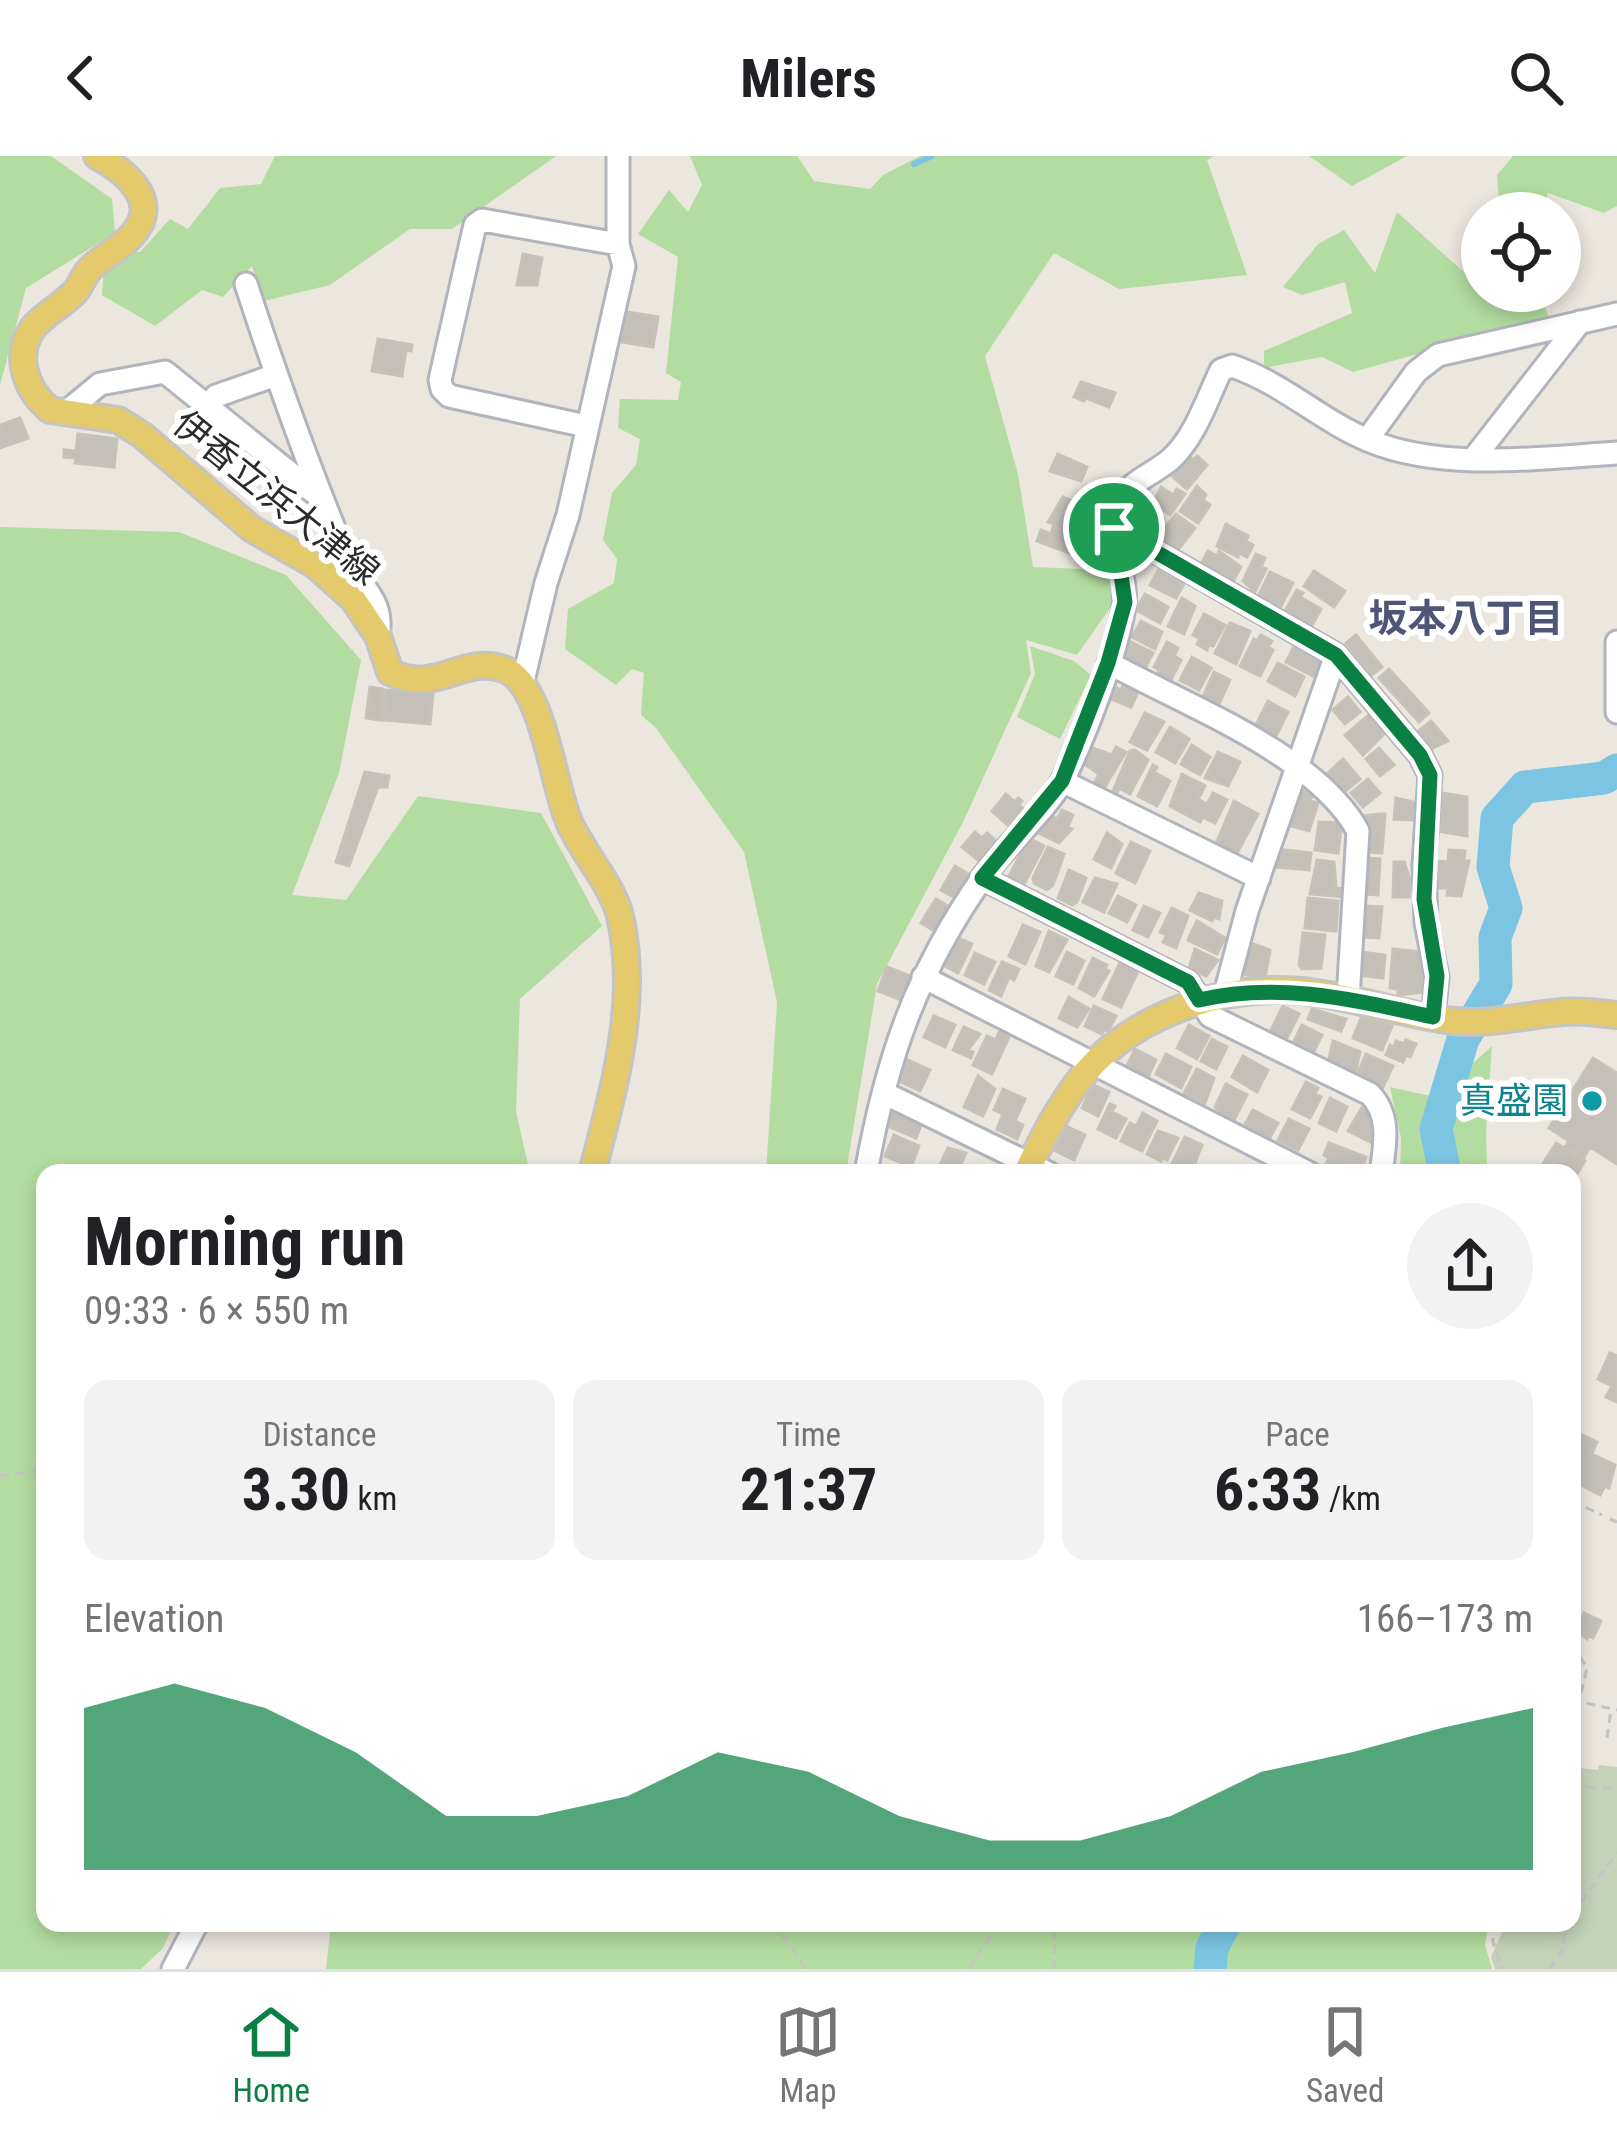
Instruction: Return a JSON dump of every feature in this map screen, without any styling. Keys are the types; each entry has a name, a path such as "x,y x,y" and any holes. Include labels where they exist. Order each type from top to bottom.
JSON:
{"main road":[{"path":"66,412 50,410 37,399 23,368 25,346 33,328 78,290 86,272 135,233 142,215 136,185 118,167 97,156"},
{"name":"伊香立浜大津線","path":"66,412 118,420 252,529 315,566 353,598 379,636 390,672 403,679 434,680 479,666 504,669 523,681"},
{"path":"523,681 568,821 617,908 624,937 624,1033 594,1164"},
{"path":"1036,1164 1060,1107 1095,1063 1136,1031 1199,1000 1225,994 1299,991 1446,1019 1491,1022 1567,1011 1617,1015"}],"street":[{"path":"523,681 568,514 624,266 618,244 618,156"},
{"path":"586,426 449,396 440,380 475,225 482,220 618,244"},
{"path":"246,284 353,575 373,596 382,618 379,636"},
{"path":"1367,440 1416,372 1438,355 1617,314"},
{"path":"1474,458 1580,322"},
{"path":"868,1164 902,1023 923,977 982,878 1062,781 1108,663 1125,602 1114,528 1116,506 1132,486 1171,459 1188,439 1221,370 1232,366 1292,393 1367,440 1394,450 1537,461 1617,453"},
{"path":"66,412 100,384 164,372 322,498"},
{"path":"208,404 216,396 276,375"},
{"path":"1114,528 1336,655 1420,755 1430,775 1424,899 1446,1019"},
{"path":"1617,643 1617,712"},
{"path":"1225,994 1259,878 1336,655"},
{"path":"1108,663 1299,764 1348,814 1358,831 1348,999"},
{"path":"1062,781 1259,878"},
{"path":"982,878 1188,982 1210,1016 1370,1094 1385,1126 1382,1164"},
{"path":"923,977 1291,1164"},
{"path":"884,1093 1022,1164"},
{"path":"173,1969 192,1932"}],"path":[{"path":"0,1476 36,1471"},
{"path":"1581,1505 1602,1515"},
{"path":"1610,1519 1617,1522"},
{"path":"1581,1658 1587,1668 1581,1694"},
{"path":"1581,1702 1614,1709 1607,1738"},
{"path":"1581,1787 1617,1789"},
{"path":"1581,1902 1617,1853"},
{"path":"780,1932 806,1969"},
{"path":"969,1969 992,1932"},
{"path":"1054,1969 1055,1932"},
{"path":"1493,1932 1502,1969"},
{"path":"1550,1969 1563,1949 1565,1932"}],"green space":[{"path":"0,156 51,156 112,199 115,233 26,288 0,385"},
{"path":"275,156 556,156 452,229 410,229 330,285 264,301 252,266 223,297 202,290 155,326 102,295 104,265 124,252 140,252 170,219 188,229 220,188 261,184"},
{"path":"690,156 797,156 814,181 870,189 883,175 920,156 1214,156 1207,160 1247,275 1119,289 1054,253 985,356 1018,474 1033,567 1104,570 1117,598 1077,655 1026,640 1031,673 964,820 877,984 847,1164 767,1164 777,1002 744,852 656,728 641,715 644,673 632,669 616,685 565,649 568,609 614,583 617,559 603,540 612,493 636,465 640,439 618,428 620,399 678,400 681,382 666,373 678,257 638,234 669,190 688,212 702,185"},
{"path":"1309,156 1407,156 1352,186"},
{"path":"1513,156 1617,156 1617,206 1604,213 1581,205 1581,192 1498,192 1497,175"},
{"path":"1397,212 1461,270 1461,312 1547,312 1551,323 1482,336 1353,372 1322,357 1264,368 1264,351 1352,313 1345,282 1302,295 1283,287 1318,244 1344,230 1375,273"},
{"path":"0,527 179,532 286,575 361,660 339,773 292,895 346,900 418,796 541,813 602,926 520,999 516,1112 528,1164 36,1164 36,1932 171,1932 163,1948 141,1969 0,1969"},
{"path":"1030,646 1074,661 1091,675 1060,739 1017,717 1035,674"},
{"path":"1492,1046 1487,1164 1400,1164 1401,1138 1390,1087 1435,1097"},
{"path":"1599,1765 1617,1767 1617,1969 1495,1969 1491,1957 1502,1932 1581,1932 1581,1768 1598,1770"},
{"path":"330,1932 1487,1932 1485,1945 1492,1969 326,1969"}],"building":[{"path":"523,254 542,258 537,285 517,285"},
{"path":"621,311 658,317 653,347 616,341"},
{"path":"378,339 412,345 411,351 406,350 402,376 372,371"},
{"path":"1081,382 1115,393 1109,407 1074,397"},
{"path":"20,418 28,438 0,448 0,425"},
{"path":"78,434 117,439 114,467 75,463 76,458 64,457 64,450 76,451"},
{"path":"1058,454 1087,467 1081,481 1050,471"},
{"path":"1187,454 1207,465 1187,489 1170,474"},
{"path":"1197,486 1210,505 1198,523 1180,511"},
{"path":"1161,487 1173,495 1177,489 1185,494 1170,515 1153,503"},
{"path":"1063,497 1091,509 1075,555 1037,541 1041,530 1051,534 1054,524 1048,522"},
{"path":"1176,514 1195,528 1178,550 1159,535"},
{"path":"1226,524 1248,536 1246,541 1253,545 1247,557 1217,546"},
{"path":"1208,551 1217,556 1219,551 1241,567 1232,583 1200,566"},
{"path":"1256,554 1265,558 1261,567 1266,569 1255,592 1243,581"},
{"path":"1160,567 1186,580 1176,598 1150,585"},
{"path":"1314,571 1345,591 1334,607 1304,586"},
{"path":"1270,572 1293,583 1280,608 1258,597"},
{"path":"1297,590 1303,593 1300,597 1321,609 1311,627 1285,611"},
{"path":"1145,594 1168,607 1160,623 1136,610"},
{"path":"1182,598 1195,606 1184,634 1168,626"},
{"path":"1204,614 1225,625 1207,650 1193,635"},
{"path":"1141,621 1162,632 1155,649 1132,637"},
{"path":"1230,623 1250,631 1236,664 1215,653"},
{"path":"1261,635 1272,641 1268,647 1273,650 1260,676 1240,666"},
{"path":"1356,635 1382,667 1372,675 1346,643"},
{"path":"1131,642 1153,653 1144,670 1122,659"},
{"path":"1167,642 1178,648 1174,656 1181,660 1170,682 1157,675 1159,670 1154,667"},
{"path":"1295,644 1322,658 1313,676 1286,662"},
{"path":"1192,657 1211,668 1199,690 1180,680"},
{"path":"1278,663 1304,677 1295,696 1268,681"},
{"path":"1389,669 1429,713 1419,722 1379,678"},
{"path":"1214,672 1230,680 1218,706 1202,699"},
{"path":"1124,684 1139,690 1131,707 1111,699"},
{"path":"370,687 383,689 380,720 366,718"},
{"path":"386,690 433,694 430,724 383,720"},
{"path":"1348,697 1360,712 1345,724 1333,710"},
{"path":"1268,701 1288,712 1274,740 1254,729"},
{"path":"1145,713 1164,722 1147,750 1130,742"},
{"path":"1370,714 1386,732 1363,755 1345,735"},
{"path":"1431,721 1448,741 1429,750 1415,734"},
{"path":"1170,727 1189,739 1175,763 1156,752"},
{"path":"1192,745 1210,757 1200,775 1181,764"},
{"path":"1087,746 1112,755 1116,747 1126,752 1104,788 1094,783 1099,774 1080,761"},
{"path":"1379,748 1394,765 1380,776 1366,759"},
{"path":"1130,751 1148,760 1130,794 1119,788 1117,793 1113,791"},
{"path":"1218,752 1240,762 1228,786 1205,778"},
{"path":"1343,759 1360,779 1343,793 1335,778 1332,782 1326,775"},
{"path":"1153,765 1157,767 1154,772 1170,781 1157,806 1138,796"},
{"path":"365,772 389,776 387,787 378,787 349,866 336,862"},
{"path":"1182,774 1205,786 1198,799 1207,804 1213,793 1227,800 1215,823 1203,817 1200,822 1170,806"},
{"path":"1368,779 1380,793 1363,807 1351,793"},
{"path":"1299,790 1313,794 1310,801 1318,803 1309,831 1288,825"},
{"path":"1442,793 1467,797 1467,836 1437,831"},
{"path":"1006,794 1015,802 1022,801 1019,805 1025,810 1011,828 992,811"},
{"path":"1396,798 1417,803 1415,820 1394,819"},
{"path":"1234,801 1258,814 1236,855 1216,844"},
{"path":"1062,810 1073,815 1068,827 1072,829 1059,843 1039,833 1049,814 1057,819"},
{"path":"1385,814 1382,853 1365,852 1367,821 1360,816"},
{"path":"1319,822 1342,823 1338,853 1315,850"},
{"path":"975,832 995,840 978,860 962,847"},
{"path":"1107,833 1122,844 1111,868 1094,859"},
{"path":"1029,838 1044,846 1022,888 1007,880"},
{"path":"1131,842 1150,851 1135,883 1116,873"},
{"path":"1048,847 1064,854 1047,890 1033,878"},
{"path":"1277,849 1311,853 1309,870 1275,867"},
{"path":"1449,850 1465,851 1464,861 1469,861 1461,896 1447,895 1448,888 1439,888 1437,861 1448,862"},
{"path":"1366,858 1380,859 1378,895 1363,894"},
{"path":"1317,860 1334,862 1336,888 1345,889 1344,897 1310,894"},
{"path":"1394,862 1404,862 1409,897 1393,897"},
{"path":"955,866 972,876 959,900 941,890"},
{"path":"1069,870 1086,878 1072,905 1058,898"},
{"path":"1095,878 1117,884 1104,912 1083,902"},
{"path":"1199,893 1222,901 1219,919 1212,921 1190,910"},
{"path":"1118,896 1136,905 1127,922 1109,913"},
{"path":"1308,898 1338,901 1336,931 1305,928"},
{"path":"936,899 953,909 938,933 921,923"},
{"path":"1144,906 1160,913 1148,937 1133,930"},
{"path":"1363,906 1382,907 1379,938 1360,937"},
{"path":"1172,908 1188,916 1176,948 1163,942 1167,935 1160,932"},
{"path":"1197,921 1225,938 1217,954 1188,940"},
{"path":"1023,925 1040,932 1025,964 1009,956"},
{"path":"1049,931 1067,940 1049,972 1036,966"},
{"path":"1303,933 1325,935 1321,968 1299,965"},
{"path":"958,938 972,944 958,973 945,966"},
{"path":"1248,942 1270,950 1265,978 1242,974"},
{"path":"1195,949 1218,960 1206,976 1189,968"},
{"path":"1393,949 1423,952 1424,992 1398,995 1398,989 1390,988"},
{"path":"1067,952 1084,961 1073,984 1056,976"},
{"path":"1361,952 1385,955 1383,978 1358,975"},
{"path":"975,953 995,962 984,984 965,975"},
{"path":"1093,958 1109,971 1094,996 1079,988"},
{"path":"1122,958 1140,967 1121,1007 1103,999"},
{"path":"1002,962 1019,969 1014,980 1009,977 1001,996 989,990"},
{"path":"887,967 913,977 904,1001 878,991"},
{"path":"1069,997 1089,1009 1077,1027 1059,1018"},
{"path":"1094,1006 1116,1016 1102,1034 1085,1026"},
{"path":"1283,1006 1299,1014 1285,1042 1269,1034"},
{"path":"1312,1009 1346,1019 1341,1031 1308,1019"},
{"path":"934,1016 955,1025 945,1047 924,1037"},
{"path":"1361,1018 1392,1026 1382,1050 1353,1038"},
{"path":"1189,1025 1209,1036 1197,1059 1177,1048"},
{"path":"1302,1025 1322,1035 1312,1055 1292,1045"},
{"path":"964,1027 980,1034 968,1050 973,1052 971,1058 953,1050"},
{"path":"999,1032 1009,1037 992,1074 973,1065 987,1036 996,1040"},
{"path":"1212,1039 1227,1047 1216,1069 1201,1061"},
{"path":"1406,1040 1416,1044 1410,1057 1406,1055 1403,1062 1386,1055 1390,1045"},
{"path":"1333,1041 1360,1052 1355,1075 1328,1063"},
{"path":"1135,1049 1156,1060 1147,1079 1126,1068"},
{"path":"1166,1054 1191,1067 1181,1088 1156,1074"},
{"path":"1366,1054 1393,1066 1382,1089 1356,1078"},
{"path":"1243,1056 1268,1070 1257,1092 1232,1077"},
{"name":"真盛園","path":"1593,1058 1617,1073 1617,1164 1590,1147 1584,1157 1549,1128"},
{"path":"908,1060 930,1070 920,1091 899,1081"},
{"path":"1197,1069 1214,1078 1205,1103 1184,1093"},
{"path":"978,1076 995,1089 983,1116 964,1107"},
{"path":"1306,1082 1318,1088 1315,1094 1321,1097 1310,1118 1292,1109"},
{"path":"1226,1084 1247,1095 1233,1122 1215,1107"},
{"path":"1093,1085 1109,1092 1098,1116 1082,1108"},
{"path":"1003,1089 1025,1099 1015,1121 1023,1125 1017,1139 997,1129 1003,1114 994,1110"},
{"path":"1330,1098 1347,1107 1336,1131 1319,1123"},
{"path":"1110,1104 1115,1106 1112,1112 1126,1119 1116,1138 1098,1129"},
{"path":"1363,1106 1382,1121 1372,1143 1348,1131"},
{"path":"892,1110 922,1123 916,1138 890,1127 887,1120"},
{"path":"1253,1110 1278,1123 1269,1139 1244,1126"},
{"path":"1143,1113 1157,1121 1142,1151 1121,1141 1130,1123 1136,1126"},
{"path":"1289,1119 1309,1129 1298,1150 1278,1140"},
{"path":"1066,1126 1085,1135 1074,1160 1054,1150"},
{"path":"1158,1131 1178,1138 1167,1160 1147,1154"},
{"path":"894,1135 919,1146 912,1164 885,1156"},
{"path":"1185,1137 1202,1145 1195,1164 1172,1164"},
{"path":"1329,1143 1366,1157 1363,1164 1326,1164 1329,1158 1324,1155"},
{"path":"1556,1143 1585,1161 1581,1167 1543,1164"},
{"path":"948,1148 966,1153 961,1164 940,1164"},
{"path":"1610,1353 1617,1356 1617,1402 1606,1397 1612,1386 1598,1379"},
{"path":"1581,1434 1597,1442 1592,1454 1615,1465 1609,1488 1605,1486 1600,1495 1581,1485"},
{"path":"1584,1613 1601,1621 1593,1638 1581,1634"}],"waterway":[{"path":"914,164 932,156"},
{"path":"1443,1164 1436,1129 1463,1039 1496,984 1495,937 1506,908 1493,867 1497,818 1525,787 1604,778 1617,770"},
{"path":"1210,1969 1212,1948 1220,1932"}],"place":[{"name":"真盛園","path":"1592,1101"}],"district":[{"name":"坂本八丁目","path":"1466,619"}],"route":[{"path":"1114,528 1336,655 1420,755 1430,775 1424,899 1437,976 1433,1017 1299,991 1225,994 1199,1000 1188,982 982,878 1062,781 1108,663 1125,602 1114,528"}]}
